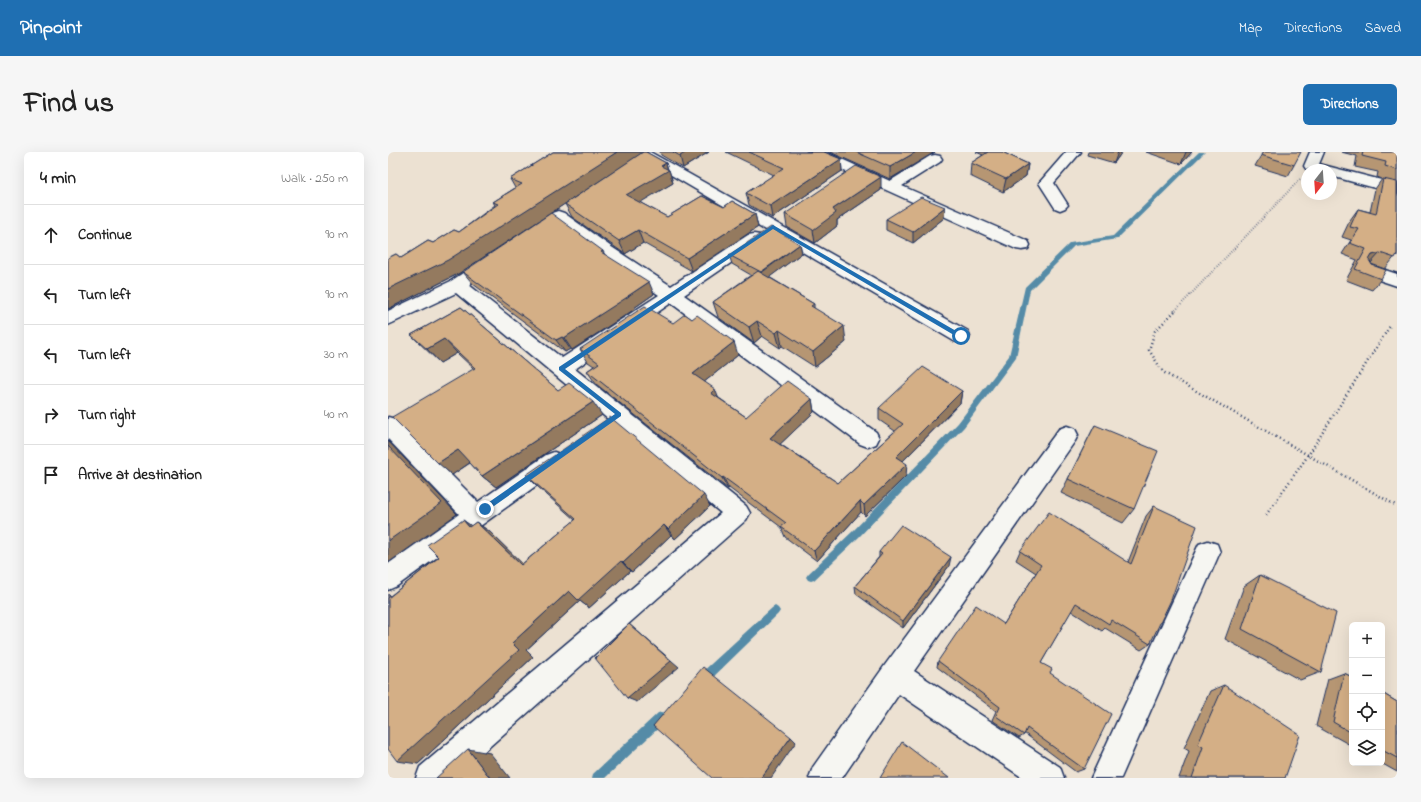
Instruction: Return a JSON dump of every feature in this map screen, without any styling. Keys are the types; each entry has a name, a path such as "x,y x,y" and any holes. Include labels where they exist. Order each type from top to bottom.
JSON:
{"street":[{"path":"814,152 850,175 892,186 1022,245"},
{"path":"1060,205 1046,183 1074,152"},
{"path":"1313,164 1317,152"},
{"path":"646,157 780,222 961,336"},
{"path":"892,186 935,158"},
{"path":"1337,173 1397,188"},
{"path":"558,216 604,250 672,295 868,438"},
{"path":"561,369 780,222"},
{"path":"388,318 457,285 482,268"},
{"path":"1370,270 1397,280"},
{"path":"431,778 738,513 619,414 457,285"},
{"path":"600,428 619,414"},
{"path":"388,425 476,516"},
{"path":"824,778 895,675 1067,434"},
{"path":"388,578 568,451"},
{"path":"1106,778 1208,552"},
{"path":"895,675 1049,778"}],"path":[{"path":"1301,177 1155,331 1149,350 1163,372 1309,454 1397,506"},
{"path":"1266,515 1309,454 1390,326"}],"building":[{"path":"553,152 617,152 448,260 388,289 388,258 396,254 401,258 428,241 433,243 454,230 459,232 498,204 493,202 522,184 510,179"},
{"path":"643,152 646,152 666,163 661,166 669,170 626,195 667,217 702,196 724,207 732,201 755,214 687,258 638,230 619,241 565,204"},
{"path":"673,152 686,152 680,156"},
{"path":"749,152 824,152 841,159 770,206 746,193 784,168"},
{"path":"856,152 916,152 890,167"},
{"path":"988,152 1002,152 1028,164 1006,179 971,163"},
{"path":"1263,152 1301,152 1294,165 1261,155"},
{"path":"1363,152 1397,152 1397,170 1385,166 1386,162 1362,156"},
{"path":"856,166 881,177 833,209 836,213 813,230 785,214"},
{"path":"1383,179 1397,182 1397,254 1395,258 1380,253 1372,255 1369,260 1372,265 1386,270 1381,279 1355,269 1366,249 1350,243 1359,229 1350,227 1358,209 1376,214"},
{"path":"921,197 945,207 913,232 886,219"},
{"path":"551,213 603,251 601,252 649,282 564,338 562,337 556,340 463,272"},
{"path":"771,227 800,244 761,272 729,255"},
{"path":"758,271 814,304 811,306 844,326 813,352 779,330 776,333 757,321 749,327 713,302"},
{"path":"645,306 673,323 685,314 692,319 697,315 734,342 693,374 715,389 711,393 746,417 787,381 812,399 770,438 838,483 903,424 879,408 923,367 962,391 896,457 907,464 864,505 860,501 814,551 781,527 786,523 723,477 722,478 587,371 599,363 580,349"},
{"path":"461,307 558,390 569,383 593,402 482,476 458,450 438,463 392,417 475,368 444,339 427,349 411,335"},
{"path":"610,417 704,495 668,529 664,525 623,563 621,561 578,600 569,591 512,643 519,650 397,761 388,749 388,598 439,557 427,545 463,520 469,527 476,522 521,565 576,519 526,475"},
{"path":"1095,425 1158,451 1134,509 1068,479"},
{"path":"388,446 442,503 388,541"},
{"path":"1154,506 1197,526 1171,600 1150,644 1111,620 1109,624 1076,603 1041,663 1052,669 1050,673 1111,714 1084,769 1027,728 1024,735 996,716 1000,707 938,661 976,605 1004,624 1041,565 1020,551 1049,512 1131,564"},
{"path":"901,525 951,557 903,621 855,586 882,554 879,552"},
{"path":"1260,575 1336,613 1321,672 1242,629"},
{"path":"629,624 671,661 627,698 595,658"},
{"path":"703,667 791,737 761,778 712,778 653,726"},
{"path":"1344,673 1349,676 1349,731 1333,722"},
{"path":"1224,685 1300,735 1285,778 1192,778 1203,747 1198,744"},
{"path":"1385,695 1397,702 1397,758 1385,752"},
{"path":"902,742 949,778 880,778"},
{"path":"468,749 490,778 436,778"}],"waterway":[{"path":"811,577 856,534 961,425 1012,357 1027,289 1072,244 1115,238 1202,152"},
{"path":"703,679 775,611"},
{"path":"597,778 662,717"}],"route":[{"path":"485,509 619,414 561,369 773,227 961,336"}]}
